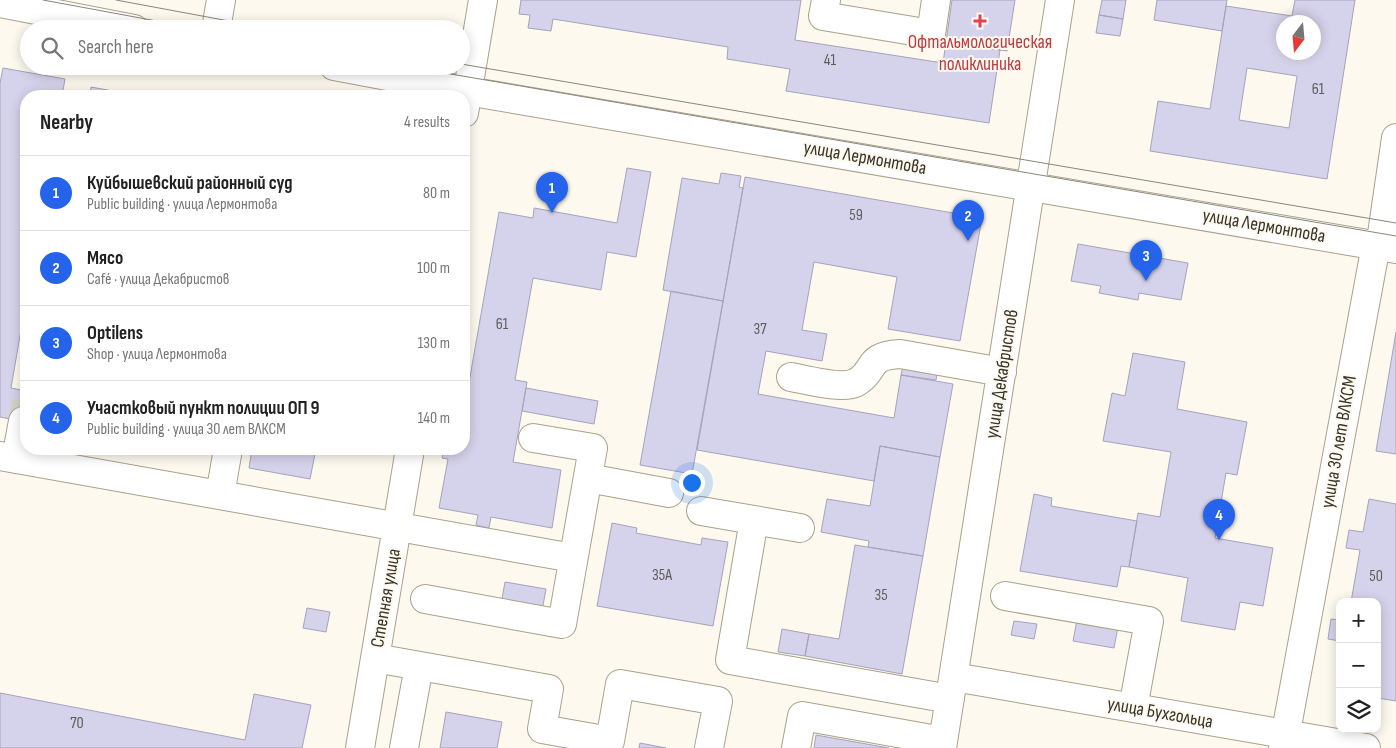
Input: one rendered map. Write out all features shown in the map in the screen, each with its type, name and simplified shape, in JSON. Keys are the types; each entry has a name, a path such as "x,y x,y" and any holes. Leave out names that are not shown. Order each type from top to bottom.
{"street":[{"path":"218,20 221,0"},
{"path":"470,74 483,0"},
{"path":"826,0 823,16 931,34 936,0"},
{"name":"улица Декабристов","path":"942,745 1004,364 1060,0"},
{"path":"0,4 86,20"},
{"name":"улица Лермонтова","path":"367,75 421,90"},
{"path":"467,90 470,75"},
{"name":"улица Лермонтова","path":"470,103 1032,186 1386,247"},
{"name":"улица 30 лет ВЛКСМ","path":"1284,741 1386,247 1382,234 1396,138"},
{"path":"902,338 1004,364"},
{"path":"791,377 846,386 857,382 873,363 884,355 900,354 1004,364"},
{"path":"20,428 8,458 573,558"},
{"path":"425,599 562,624 593,448 533,438"},
{"path":"220,495 227,455"},
{"name":"Степная улица","path":"360,748 409,455"},
{"path":"588,478 669,493"},
{"path":"702,511 800,528"},
{"name":"улица Бухгольца","path":"754,520 730,660 952,688 1134,708 1284,741 1366,748"},
{"path":"1005,596 1149,621 1134,708"},
{"path":"375,658 549,689 542,729 610,741 620,684 718,701 710,748"},
{"path":"404,748 419,666"},
{"path":"796,748 802,716 942,745"}],"building":[{"path":"521,0 801,0 795,40 943,63 946,42 1000,50 989,123 786,91 790,69 727,59 728,47 553,19 551,31 528,28 530,15 519,14"},
{"name":"Офтальмологическая поликлиника","path":"952,0 1015,0 1007,51 946,42"},
{"path":"1102,0 1126,0 1123,19 1099,15"},
{"path":"1157,0 1227,0 1222,31 1154,20"},
{"path":"1295,0 1355,0 1327,179 1150,151 1158,101 1210,109 1226,6 1285,15 1276,15 1276,60 1321,60 1321,15 1292,15","holes":["1247,68 1297,76 1289,128 1239,120"]},
{"path":"1099,15 1123,19 1120,36 1096,33"},
{"path":"3,68 20,71 20,75 42,75 65,79 63,90 20,90 20,336 11,388 20,390 20,421 0,417 0,83"},
{"path":"91,87 108,90 91,90"},
{"path":"627,168 651,172 636,257 607,252 601,290 533,278 515,380 527,382 513,462 561,470 552,528 491,517 489,528 476,525 478,515 439,508 448,459 442,458 443,455 470,455 470,377 499,212 533,218 534,208 617,223"},
{"path":"721,173 741,176 739,187 743,188 723,301 663,290 682,178 719,184"},
{"path":"745,177 982,218 960,341 888,329 897,277 814,262 802,330 827,334 822,361 766,351 758,394 894,418 901,375 953,384 940,457 880,446 874,481 697,450"},
{"path":"1078,244 1188,263 1181,300 1139,293 1138,300 1099,293 1101,286 1071,281"},
{"path":"671,291 723,301 692,474 640,465"},
{"path":"1396,332 1396,454 1376,451"},
{"path":"1133,353 1185,362 1177,409 1247,422 1237,475 1226,473 1215,538 1273,548 1263,606 1240,602 1235,630 1181,621 1188,578 1129,567 1138,513 1160,517 1171,452 1103,441 1112,393 1125,396"},
{"path":"904,361 938,367 936,380 901,375"},
{"path":"526,388 598,401 594,424 522,411"},
{"path":"880,446 940,457 923,556 868,547 869,541 821,532 827,499 870,506"},
{"path":"251,455 315,455 310,479 249,468"},
{"path":"1034,494 1052,498 1051,506 1137,521 1129,567 1121,566 1117,587 1020,571"},
{"path":"1369,499 1396,504 1396,701 1381,699 1381,598 1352,598 1360,550 1346,548 1349,530 1363,532"},
{"path":"612,523 637,528 636,533 701,545 702,538 728,542 713,626 597,606"},
{"path":"855,545 923,556 902,674 805,656 809,634 839,639"},
{"path":"505,582 546,589 542,611 501,604"},
{"path":"307,608 330,612 326,632 303,628"},
{"path":"1331,619 1336,620 1336,640 1328,639"},
{"path":"1077,620 1118,627 1114,648 1073,641"},
{"path":"1014,621 1037,624 1034,639 1011,635"},
{"path":"782,629 809,634 805,656 778,652"},
{"path":"0,693 245,740 254,694 311,705 302,748 0,748"},
{"path":"446,712 502,722 497,748 440,748"},
{"path":"816,735 889,748 814,748"},
{"path":"640,743 666,748 639,748"}],"tram line":[{"path":"43,0 151,20"},
{"path":"116,0 224,20"},
{"path":"470,66 1396,223"},
{"path":"457,75 1396,236"}],"place":[{"name":"Офтальмологическая поликлиника","path":"980,21"},
{"name":"Куйбышевский районный суд","path":"552,213"},
{"name":"Мясо","path":"968,241"},
{"name":"Optilens","path":"1146,281"},
{"name":"Участковый пункт полиции ОП 9","path":"1219,540"}]}
